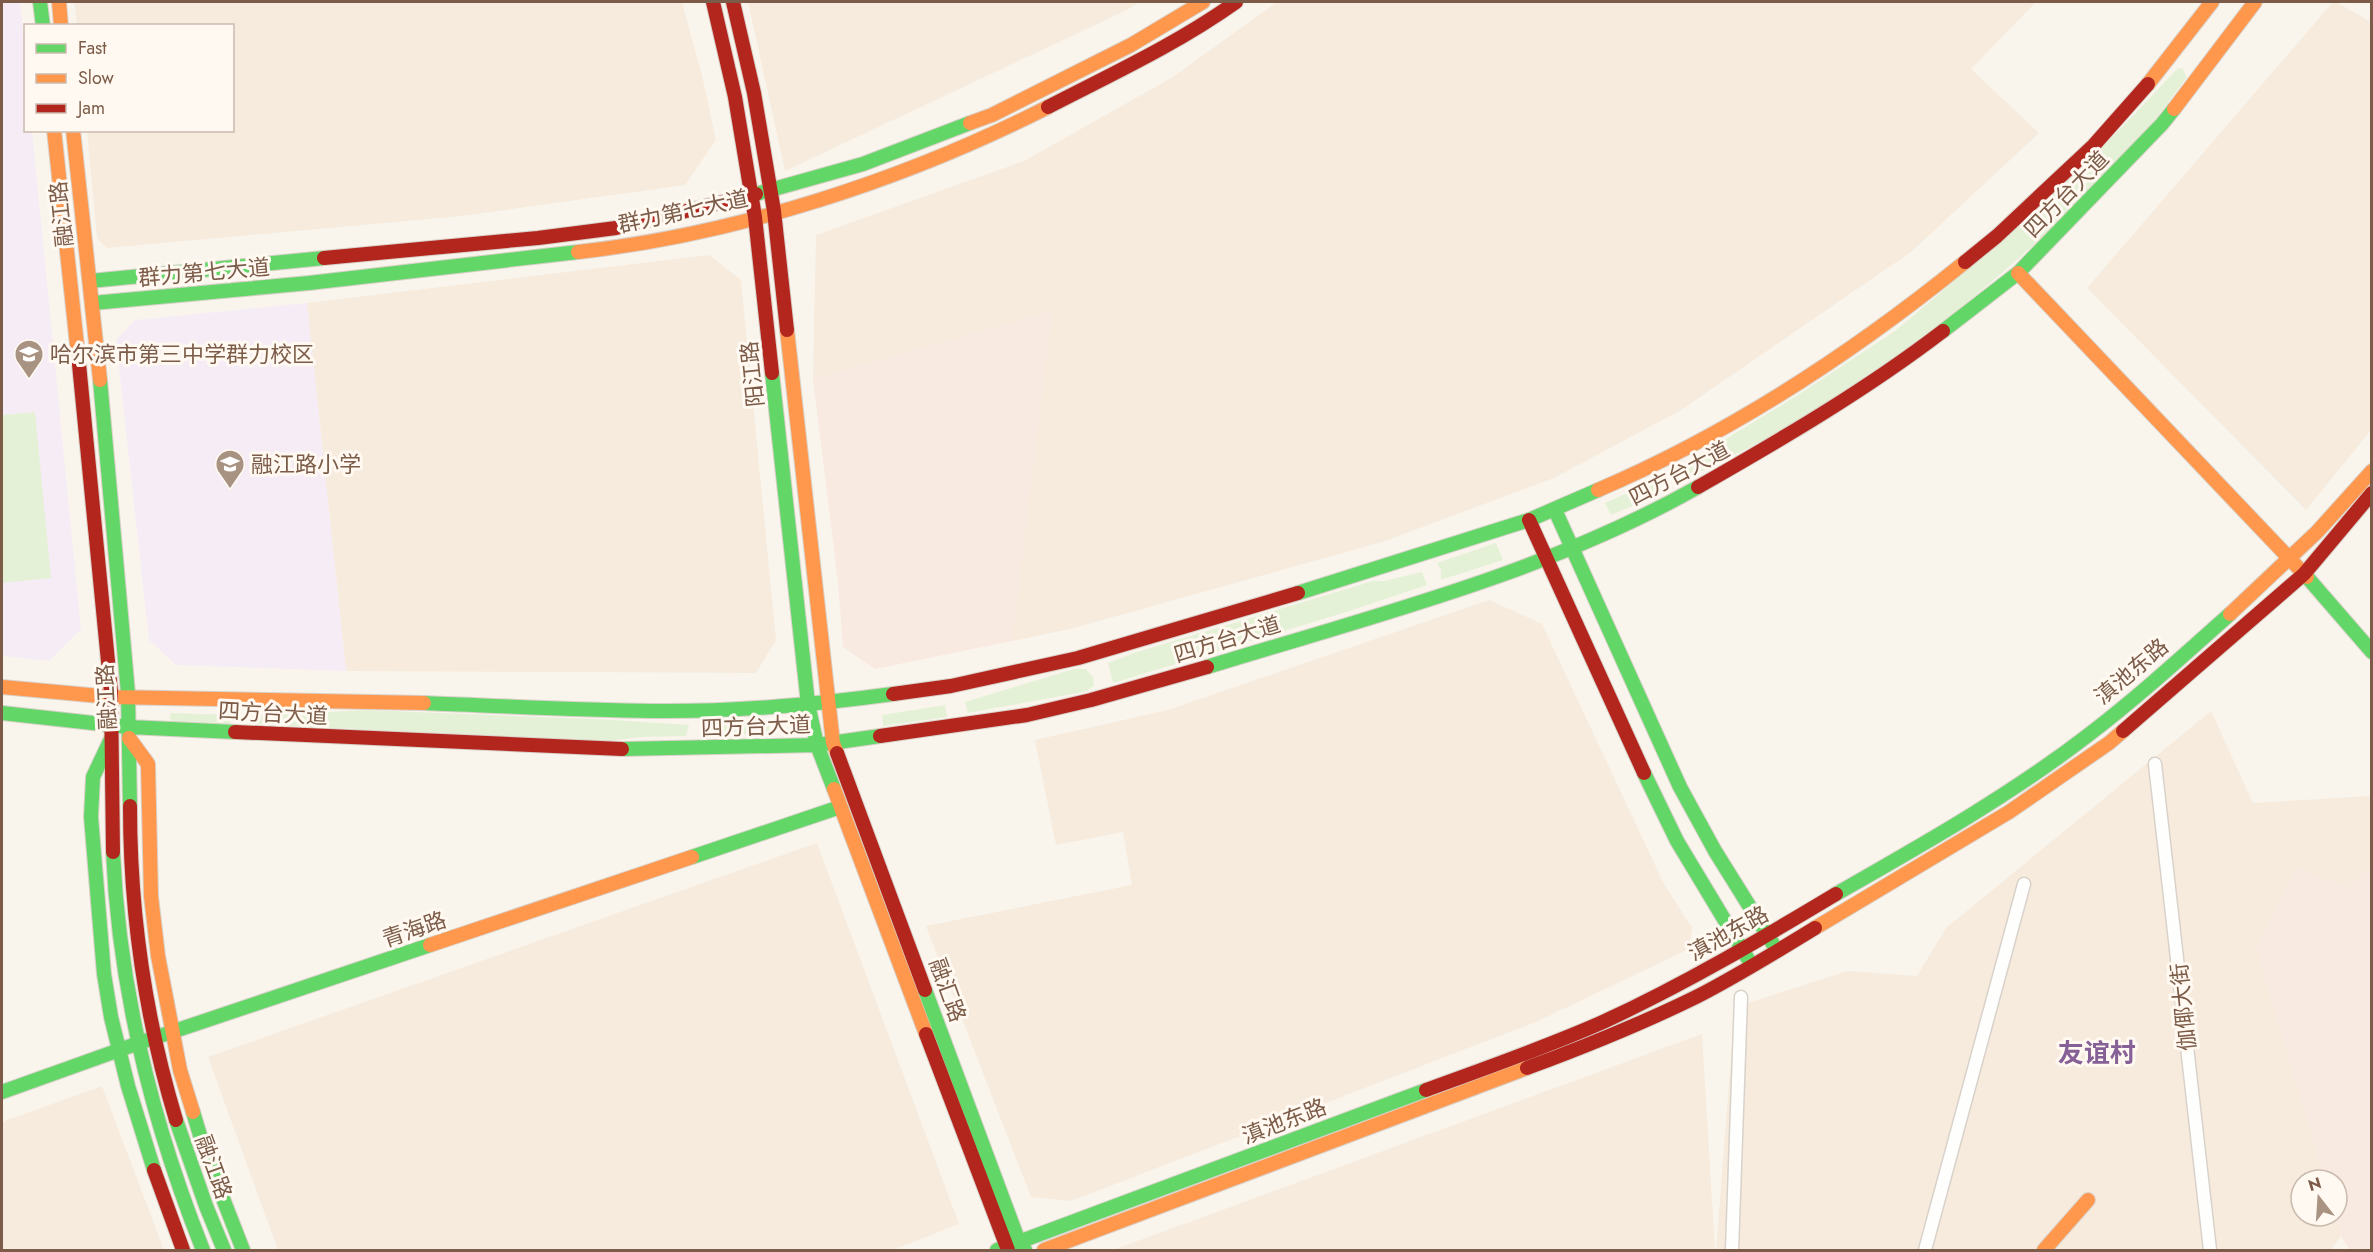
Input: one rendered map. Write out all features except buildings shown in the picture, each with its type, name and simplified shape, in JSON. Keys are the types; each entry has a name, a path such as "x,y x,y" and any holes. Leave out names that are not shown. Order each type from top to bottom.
{"main road":[{"path":"40,2 43,24"},
{"path":"59,2 61,24"},
{"name":"阳江路","path":"713,2 735,97 755,217 808,704 817,745"},
{"name":"阳江路","path":"733,2 754,93 774,211 833,743"},
{"name":"群力第七大道","path":"90,282 616,228 771,190 863,164 992,115 1131,45 1203,2"},
{"name":"群力第七大道","path":"93,303 309,283 639,245 755,217 873,183 998,132 1150,55 1212,19 1236,2"},
{"name":"四方台大道","path":"2,687 111,697 340,700 652,711 738,709 827,703 951,687 1078,658 1380,568 1529,520 1626,478 1723,427 1821,369 1913,304 1997,236 2094,145 2141,94 2212,2"},
{"name":"四方台大道","path":"2,713 129,733 660,750 817,745 1027,715 1091,700 1185,674 1406,605 1573,549 1671,502 1801,428 1904,361 2018,273 2162,124 2255,2"},
{"name":"融江路","path":"54,132 102,588 111,697 114,867 118,922 136,1044 168,1160 203,1251"},
{"name":"融江路","path":"73,132 93,303 129,697 129,837 132,889 143,978 153,1039 169,1100 224,1251"},
{"path":"2018,273 2291,559 2372,652"},
{"name":"滇池东路","path":"1011,1248 1573,1035 1626,1012 1742,950 1974,812 2085,737 2141,692 2291,559 2372,471"},
{"name":"滇池东路","path":"1044,1251 1581,1048 1695,997 1753,966 2009,812 2099,750 2304,574 2372,493"},
{"path":"1555,510 1680,787 1715,851 1777,951"},
{"path":"1529,520 1661,811 1753,966"},
{"path":"112,731 93,777 91,817 102,953 111,1017 119,1050 152,1168 183,1251"},
{"path":"129,733 148,764 151,897 158,956 180,1070 206,1155 243,1251"},
{"name":"融汇路","path":"833,743 1011,1248"},
{"name":"融汇路","path":"817,745 1011,1248"},
{"name":"青海路","path":"2,1092 136,1044 840,807"},
{"path":"102,953 118,922"},
{"path":"143,978 169,1014"},
{"path":"2044,1251 2088,1200"}],"street":[{"name":"伽倻大街","path":"2156,764 2210,1251"},
{"path":"1925,1251 2024,884"},
{"path":"1732,1251 1741,997"}],"shaded area":[{"name":"哈尔滨市第三中学群力校区","path":"2,2 20,2 24,41 24,132 32,132 81,629 49,661 2,656"},
{"path":"74,2 682,2 716,140 685,185 462,216 107,248 97,238 87,132 234,132 234,24 77,24"},
{"path":"748,2 1139,2 1127,10 785,171"},
{"path":"1277,2 2036,2 1971,69 2039,133 1911,252 1681,410 1554,478 1382,542 1070,629 1012,641 1052,311 813,379 816,235 1024,161 1173,77"},
{"path":"2333,2 2371,22 2371,430 2306,510 2087,288"},
{"path":"709,255 741,280 776,640 756,673 346,671 307,303"},
{"name":"融江路小学","path":"307,303 346,671 176,665 149,640 116,340 135,320"},
{"path":"1052,311 1012,641 875,669 843,647 838,583 813,379"},
{"path":"1489,600 1542,624 1663,882 1692,928 1689,949 1536,1022 1071,1201 1031,1197 926,926 1132,885 1123,832 1056,845 1035,740 1168,710"},
{"path":"2211,711 2253,803 2371,796 2371,865 2347,888 2256,948 2321,1168 2289,1168 2289,1228 2339,1228 2341,1236 2331,1250 1716,1250 1735,1007 1848,971 1917,976 1946,928"},
{"path":"817,843 959,1224 893,1250 278,1250 208,1057"},
{"path":"2371,865 2371,1250 2350,1250 2341,1236 2339,1228 2349,1228 2349,1168 2321,1168 2256,948 2298,868 2347,888"},
{"path":"1702,1034 1715,1250 1113,1250"},
{"path":"102,1086 164,1250 2,1250 2,1122"}],"green space":[{"path":"2182,68 2187,77 2128,152 2051,229 1966,303 1877,370 1785,428 1679,482 1673,478 1673,471 1798,395 1895,331 2008,236 2104,146 2177,69"},
{"path":"35,412 51,578 2,583 2,415"},
{"path":"1656,480 1663,493 1611,515 1605,503"},
{"path":"1496,543 1503,560 1441,580 1441,570 1437,563"},
{"path":"1422,572 1427,585 1113,683 1108,663 1134,653 1373,581 1384,581"},
{"path":"1074,669 1086,669 1093,677 1094,686 1084,692 968,713 965,702"},
{"path":"945,705 947,717 883,726 882,715"},
{"path":"365,710 689,725 686,736 605,741 252,724 254,716"},
{"path":"170,713 233,715 230,725 171,723"},
{"path":"769,723 770,734 709,735 709,725"}],"traffic: fast":[{"path":"40,2 43,24"},
{"path":"1943,331 2018,273 2174,109"},
{"path":"756,194 863,164 970,123"},
{"path":"93,303 309,283 578,252"},
{"path":"90,281 324,258"},
{"path":"772,373 808,704 817,745 834,789"},
{"path":"100,380 128,693 130,806"},
{"path":"1207,667 1395,610 1520,568 1640,517 1698,487"},
{"path":"1298,593 1529,520 1598,490"},
{"path":"1555,510 1680,787 1715,851 1773,944"},
{"path":"2307,577 2372,652"},
{"path":"1836,894 1964,819 2057,758 2124,707 2230,614"},
{"path":"424,703 682,711 772,707 893,694"},
{"path":"2,713 129,727 235,732"},
{"path":"622,749 817,745 880,736"},
{"path":"110,741 93,777 91,817 104,974 111,1017 128,1086 154,1170"},
{"path":"1644,773 1677,841 1748,959"},
{"path":"692,857 840,807"},
{"path":"113,852 122,954 141,1055 168,1153 203,1250"},
{"path":"2,1092 136,1044 430,945"},
{"path":"925,990 1019,1242 1025,1250"},
{"path":"997,1250 1426,1090"},
{"path":"193,1112 206,1155 243,1250"},
{"path":"176,1120 224,1250"}],"traffic: slow":[{"path":"59,2 61,24"},
{"path":"970,123 992,115 1131,45 1203,2"},
{"path":"2148,84 2212,2"},
{"path":"2174,109 2255,2"},
{"path":"578,252 638,244 699,232 819,200 936,158 1048,107"},
{"path":"54,132 79,364"},
{"path":"73,132 100,380"},
{"path":"1598,490 1696,443 1790,388 1880,328 1965,262"},
{"path":"2018,273 2307,577"},
{"path":"787,330 833,743 837,753"},
{"path":"2230,614 2317,532 2372,471"},
{"path":"2,687 111,697 424,703"},
{"path":"1815,928 2009,812 2123,731"},
{"path":"129,738 148,764 151,896 158,956 180,1070 193,1112"},
{"path":"834,789 926,1034"},
{"path":"430,945 692,857"},
{"path":"1044,1250 1527,1068"},
{"path":"2044,1250 2088,1200"}],"traffic: jam":[{"path":"713,2 735,97 755,217 772,373"},
{"path":"733,2 754,93 774,211 787,330"},
{"path":"1048,107 1167,45 1236,2"},
{"path":"1965,262 1997,236 2094,145 2148,84"},
{"path":"324,258 538,238 616,228 756,194"},
{"path":"1698,487 1854,394 1943,331"},
{"path":"79,364 111,692 113,852"},
{"path":"2123,731 2304,574 2372,493"},
{"path":"1529,520 1644,773"},
{"path":"893,694 951,686 1078,658 1298,593"},
{"path":"880,736 1027,715 1091,700 1207,667"},
{"path":"235,732 622,749"},
{"path":"837,753 925,990"},
{"path":"130,806 133,886 141,965 156,1043 176,1120"},
{"path":"1426,1090 1561,1040 1635,1007 1780,928 1836,894"},
{"path":"1527,1068 1612,1035 1696,997 1815,928"},
{"path":"926,1034 1008,1250"},
{"path":"154,1170 183,1250"}],"place":[{"name":"哈尔滨市第三中学群力校区","path":"29,380"},
{"name":"融江路小学","path":"230,490"}],"district":[{"name":"友谊村","path":"2097,1053"}]}
